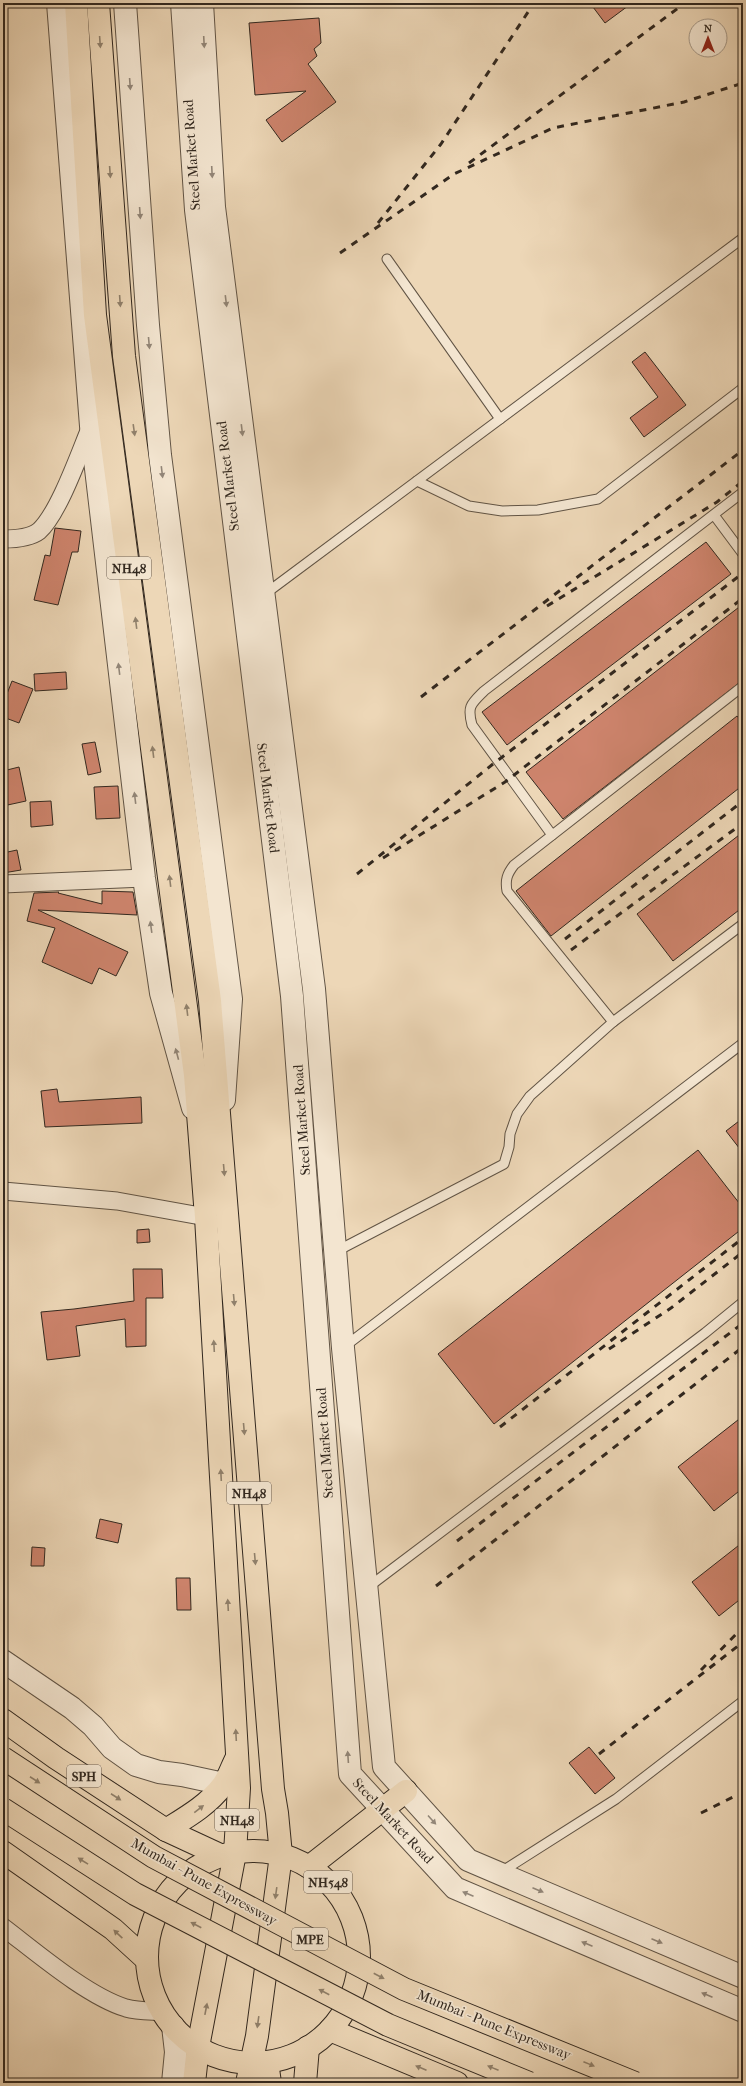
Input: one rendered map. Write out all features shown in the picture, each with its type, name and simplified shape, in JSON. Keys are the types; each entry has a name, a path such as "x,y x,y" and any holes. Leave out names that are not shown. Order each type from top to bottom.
{"highway":[{"name":"NH48","path":"76,3 95,315 195,1075 210,1132 273,1789 278,1813 281,1855"},
{"name":"NH48","path":"98,3 124,356 210,1001 210,1132 206,1217 239,1788 229,1854"},
{"name":"SPH","path":"3,1720 56,1758 166,1830 229,1854"},
{"path":"166,1830 194,1813 210,1800 224,1784 237,1757"},
{"name":"Mumbai - Pune Expressway","path":"3,1758 154,1857 404,1989 635,2083"},
{"path":"309,1867 406,1791"},
{"path":"3,1809 135,1894 388,2025 529,2083"},
{"path":"3,1852 112,1929 147,1960"},
{"name":"NH548","path":"263,1852 281,1855 309,1867 320,1874 338,1894 352,1917 358,1943 359,1957 356,1983 346,2008 330,2030 308,2047 259,2073 198,2047 168,2019 152,1987 147,1960 150,1933 154,1920 167,1896 185,1875 203,1864 229,1854 263,1852"},
{"path":"194,2083 198,2047 229,1854"},
{"path":"259,2073 256,2036 281,1855"},
{"path":"330,2030 457,2083"},
{"path":"305,2083 308,2047"}],"street":[{"path":"58,3 91,426 144,878 161,993 210,1132"},
{"path":"125,3 148,325 160,455 231,1000 228,1051 210,1132"},
{"name":"Steel Market Road","path":"182,3 196,210 292,996 350,1774 455,1888 743,2010"},
{"name":"Steel Market Road","path":"202,3 214,207 262,596 314,989 343,1348 384,1767 468,1860 743,1977"},
{"path":"3,539 20,538 38,531 48,518 69,480 91,426"},
{"path":"3,884 144,878"},
{"path":"3,1190 117,1201 206,1217"},
{"path":"3,1660 72,1708 92,1726 112,1748 136,1765 159,1772 182,1775 224,1784"},
{"path":"3,1927 70,1977 107,2000 127,2008 168,2019 176,2052 173,2083"}],"lane":[{"path":"245,608 743,238"},
{"path":"387,259 500,420"},
{"path":"417,481 469,506 502,510 538,510 598,498 743,388"},
{"path":"552,835 472,725 469,714 470,704 484,691 743,492"},
{"path":"714,515 743,554"},
{"path":"613,1022 507,891 506,881 508,873 514,865 743,686"},
{"path":"335,1252 504,1164 510,1147 510,1134 517,1114 530,1096 613,1022 743,924"},
{"path":"343,1348 743,1043"},
{"path":"367,1589 705,1333 743,1302"},
{"path":"500,1874 616,1799 743,1701"}],"building":[{"path":"590,3 632,3 605,23"},
{"path":"319,18 321,43 314,49 317,56 308,64 336,102 282,142 266,120 306,91 255,95 249,23"},
{"path":"645,352 686,405 644,437 630,418 658,397 632,362"},
{"path":"55,528 81,531 78,552 72,552 58,605 34,600 45,555 50,556"},
{"path":"706,542 731,574 507,745 482,712"},
{"path":"743,604 743,680 563,819 526,772"},
{"path":"66,672 67,689 35,691 34,674"},
{"path":"12,681 33,689 19,723 3,717 3,704"},
{"path":"737,716 743,723 743,785 551,936 516,891"},
{"path":"95,742 101,772 88,775 82,744"},
{"path":"19,767 26,801 3,806 3,771"},
{"path":"118,786 120,818 96,819 94,787"},
{"path":"51,801 53,825 31,827 30,802"},
{"path":"743,832 743,907 673,961 637,914"},
{"path":"17,850 21,870 3,873 3,853"},
{"path":"102,891 133,892 137,915 38,910 128,952 116,976 99,968 92,984 42,962 55,928 27,921 34,893 59,892 58,893 102,904"},
{"path":"57,1089 59,1102 141,1097 142,1123 45,1127 41,1091"},
{"path":"743,1118 743,1153 726,1131"},
{"path":"698,1150 743,1208 743,1228 494,1424 438,1354"},
{"path":"149,1229 150,1242 137,1243 137,1230"},
{"path":"133,1269 162,1269 163,1298 146,1298 146,1346 126,1347 125,1319 76,1326 80,1356 47,1360 41,1312 134,1301"},
{"path":"743,1416 743,1488 714,1511 678,1467"},
{"path":"100,1519 122,1524 118,1543 96,1538"},
{"path":"743,1542 743,1597 719,1616 692,1582"},
{"path":"32,1547 45,1548 44,1566 31,1566"},
{"path":"176,1578 190,1578 191,1610 177,1610"},
{"path":"589,1747 615,1778 595,1794 569,1763"}],"railway":[{"path":"378,223 441,144 534,3"},
{"path":"469,163 685,3"},
{"path":"340,253 454,174 553,128 684,102 743,83"},
{"path":"421,697 743,450"},
{"path":"547,606 717,502 743,481"},
{"path":"357,874 493,764 743,573"},
{"path":"383,858 505,782 743,598"},
{"path":"565,939 743,801"},
{"path":"571,950 743,823"},
{"path":"500,1427 743,1238"},
{"path":"609,1349 671,1308 743,1252"},
{"path":"457,1541 743,1323"},
{"path":"436,1586 743,1347"},
{"path":"701,1670 743,1627"},
{"path":"599,1754 743,1642"},
{"path":"701,1813 743,1792"}]}
